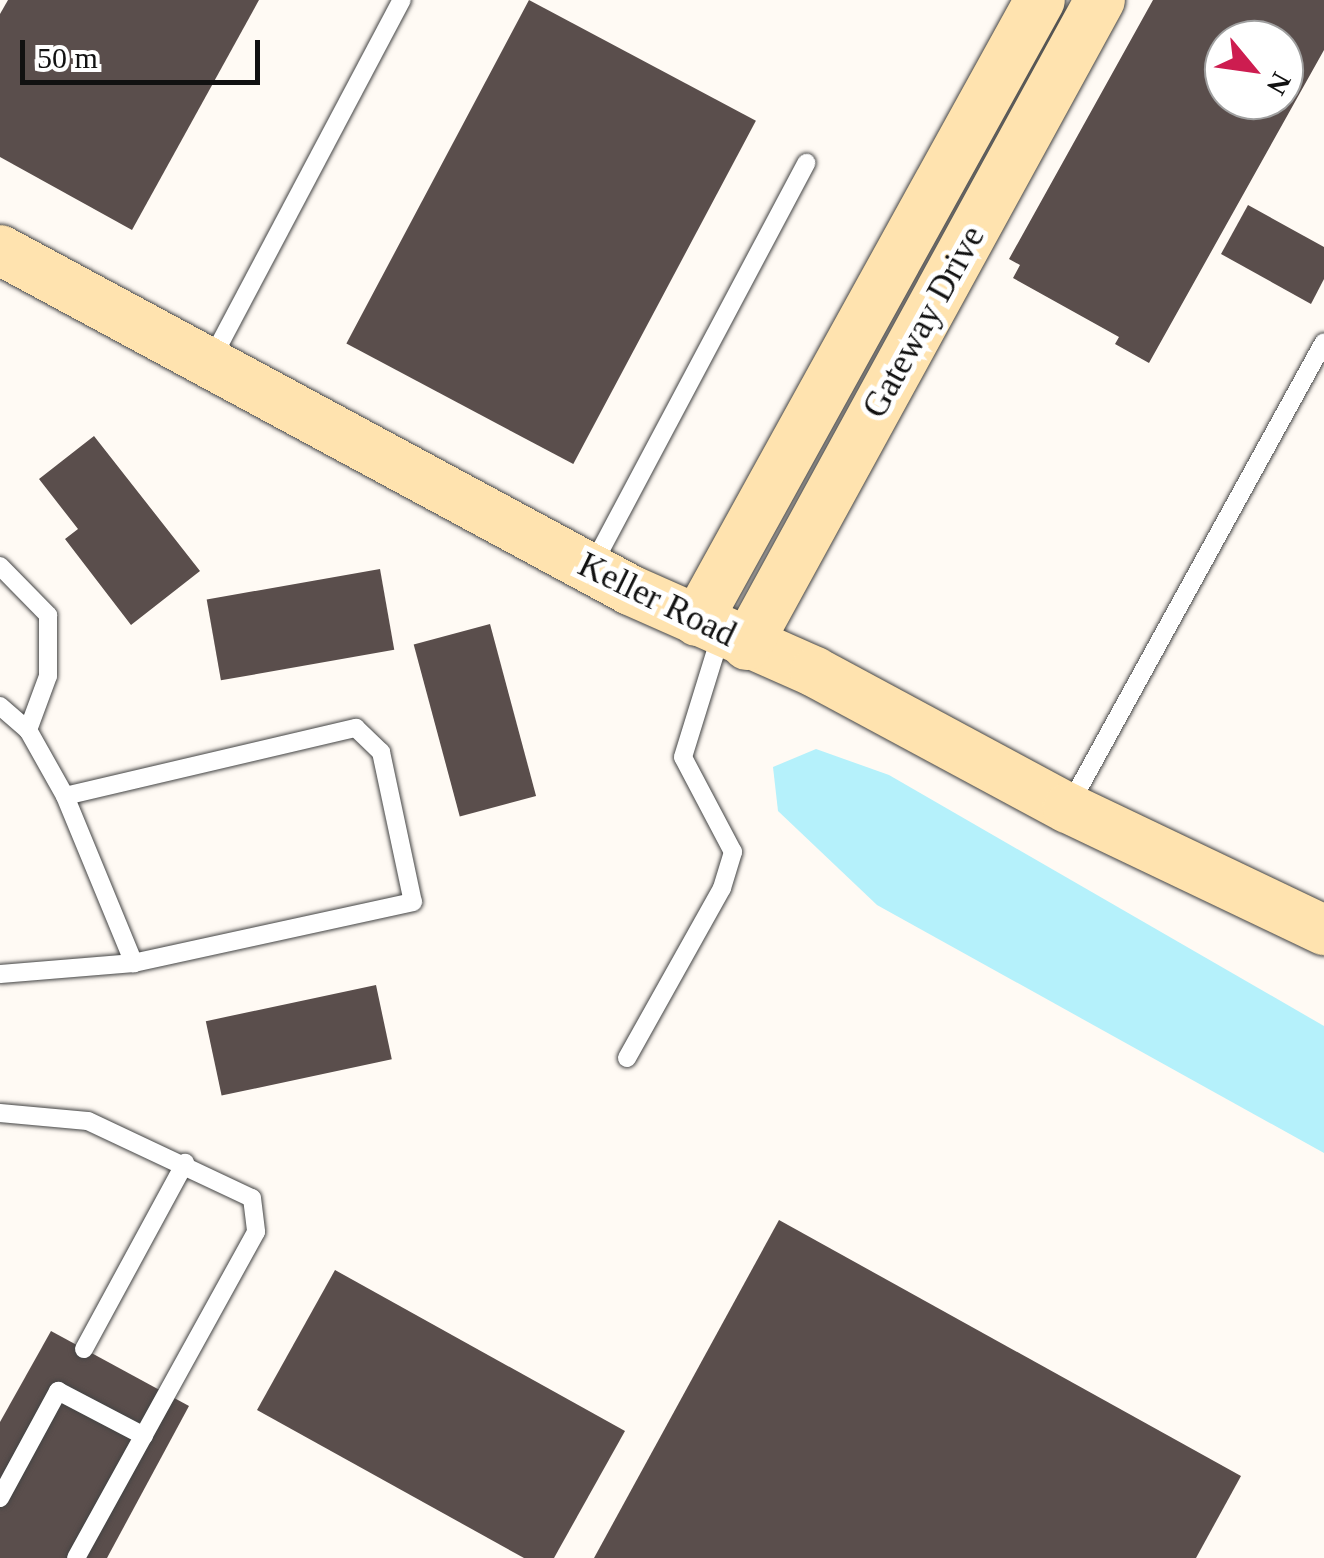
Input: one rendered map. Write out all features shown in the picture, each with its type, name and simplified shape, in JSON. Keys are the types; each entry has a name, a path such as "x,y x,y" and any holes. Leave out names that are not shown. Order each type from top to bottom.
{"street":[{"name":"Gateway Drive","path":"722,633 1040,0"},
{"name":"Gateway Drive","path":"722,633 1100,0"},
{"name":"Keller Road","path":"0,250 590,568 722,633 814,672 1068,808 1324,930"}],"lane":[{"path":"209,363 402,0"},
{"path":"590,568 806,162"},
{"path":"1068,808 1324,342"},
{"path":"0,566 48,615 48,676 28,730"},
{"path":"627,1058 722,888 733,852 683,757 722,633"},
{"path":"0,706 28,730 65,796 134,963"},
{"path":"0,974 134,963 413,902 381,752 356,728 65,796"},
{"path":"0,1113 88,1121 252,1198 256,1232 76,1558"},
{"path":"84,1348 184,1163"},
{"path":"0,1498 58,1391 144,1436"}],"water":[{"path":"816,749 889,775 1324,1026 1324,1153 877,905 778,811 773,767"}],"building":[{"path":"8,0 259,0 132,230 0,157 0,14"},
{"path":"529,0 756,121 573,464 346,343"},
{"path":"1153,0 1324,0 1324,50 1304,86 1304,20 1204,20 1204,120 1285,120 1149,363 1115,344 1119,337 1013,278 1020,265 1009,259"},
{"path":"1248,205 1324,247 1324,279 1311,304 1221,254"},
{"path":"94,436 200,571 131,625 65,539 78,529 39,479"},
{"path":"380,569 394,650 221,680 207,600"},
{"path":"490,624 536,796 460,816 414,644"},
{"path":"376,985 392,1059 222,1096 206,1021"},
{"path":"779,1220 1241,1476 1196,1558 594,1558"},
{"path":"335,1270 625,1431 554,1558 524,1558 257,1410"},
{"path":"51,1331 189,1406 107,1558 0,1558 0,1422"}]}
